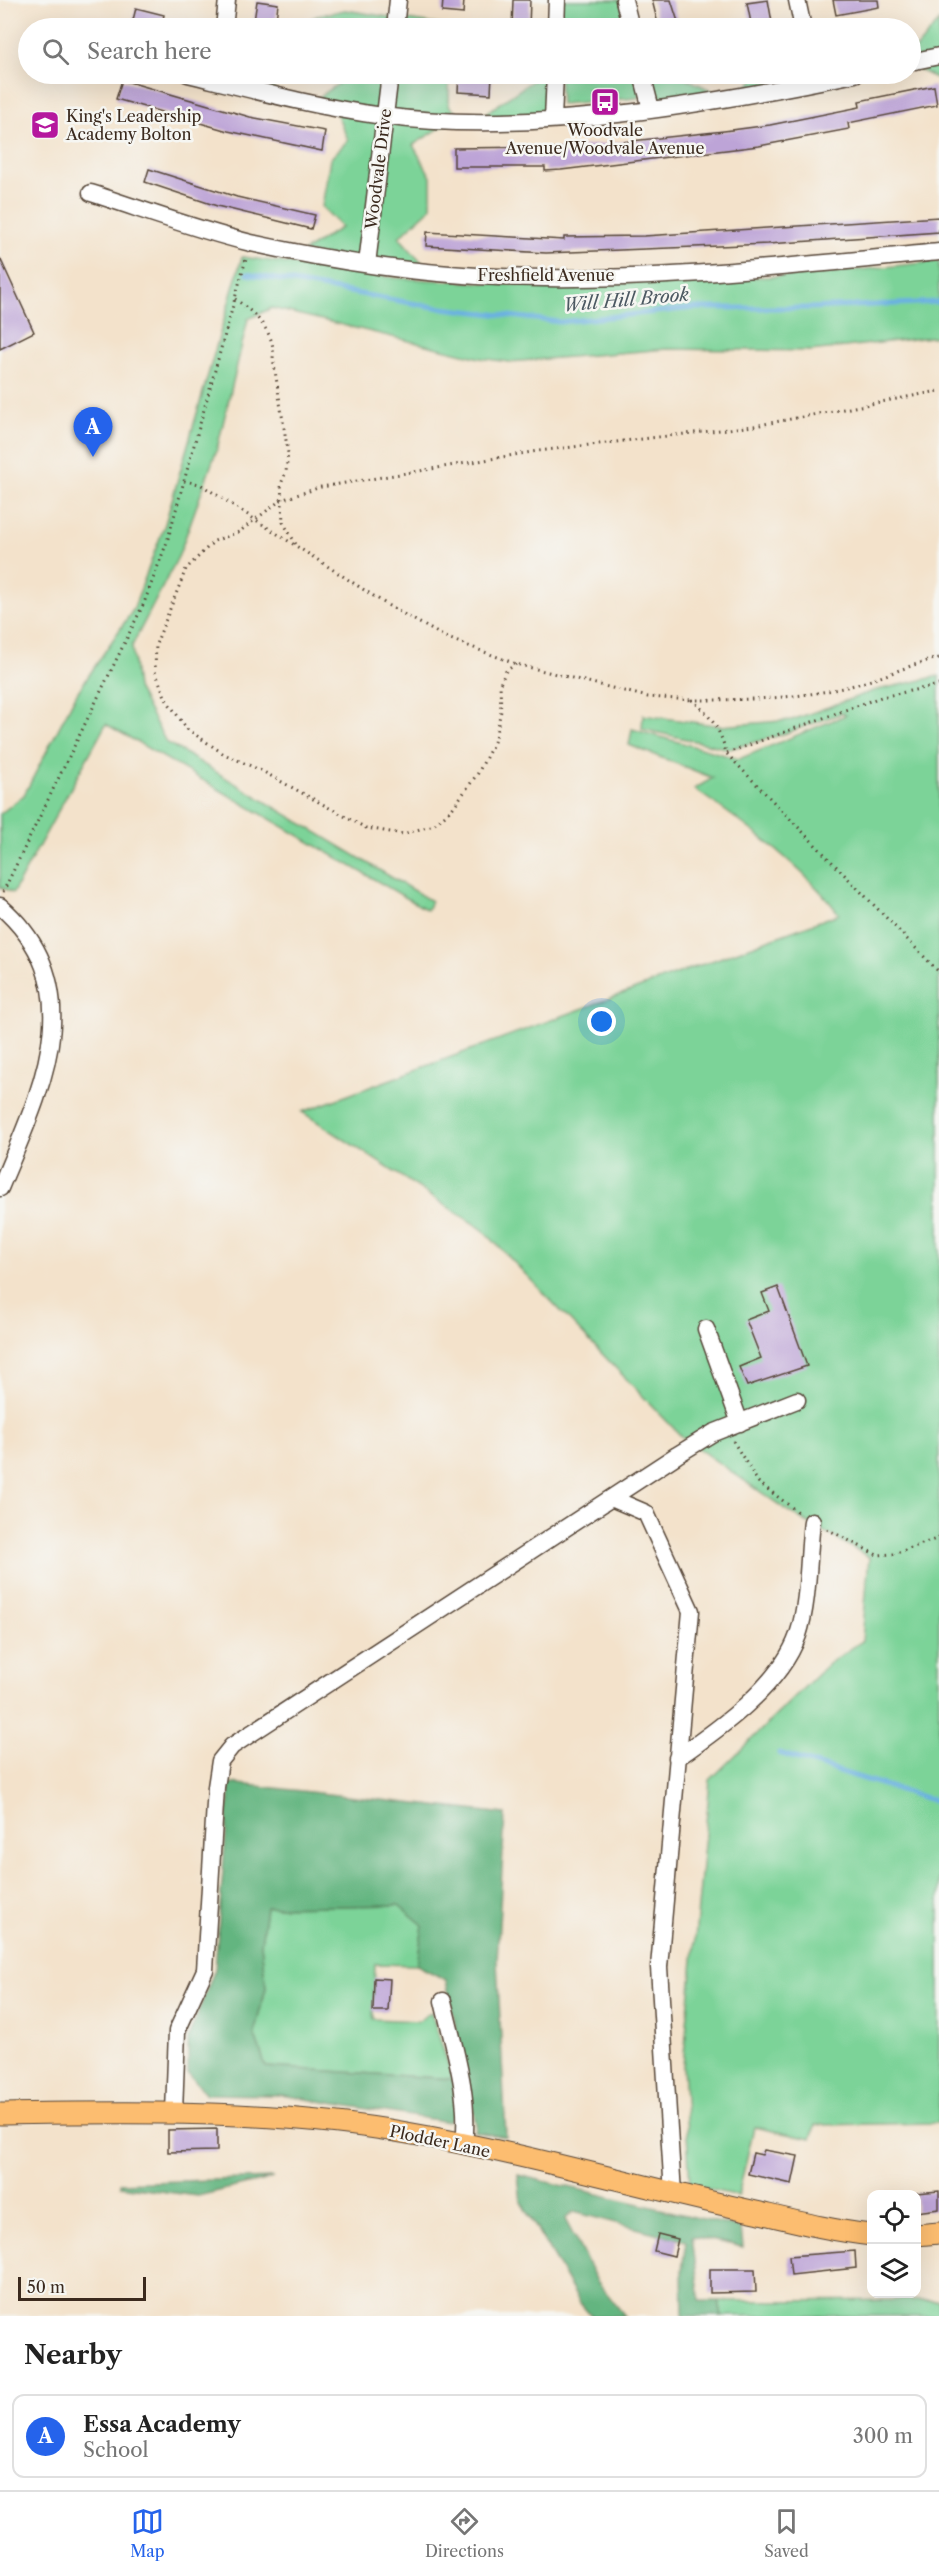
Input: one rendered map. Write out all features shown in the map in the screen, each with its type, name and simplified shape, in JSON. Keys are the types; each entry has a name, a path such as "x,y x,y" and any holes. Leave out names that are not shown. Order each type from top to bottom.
{"main road":[{"name":"Plodder Lane","path":"0,2114 174,2112 264,2114 333,2121 464,2144 673,2194 867,2234"},
{"path":"921,2235 939,2233"}],"street":[{"path":"225,18 227,0"},
{"path":"396,18 398,0"},
{"path":"556,18 557,0"},
{"path":"624,0 628,18"},
{"path":"797,0 800,18"},
{"path":"921,60 939,56"},
{"path":"238,84 281,98 385,116 464,120 553,118 651,109 780,84"},
{"name":"Woodvale Drive","path":"367,264 389,84"},
{"path":"553,118 555,84"},
{"path":"645,84 651,109"},
{"name":"Freshfield Avenue","path":"91,193 251,243 367,264 498,277 582,277 751,270 939,252"},
{"path":"0,906 23,931 43,966 50,986 54,1014 48,1061 36,1101 0,1188"},
{"path":"706,1329 740,1423"},
{"path":"174,2112 177,2031 205,1970 216,1787 220,1761 232,1746 713,1433 797,1400"},
{"path":"612,1498 646,1513 691,1611 659,1966 673,2194"},
{"path":"677,1758 738,1712 766,1683 789,1652 798,1635 802,1613 812,1521"},
{"path":"443,2001 464,2094 467,2118 464,2144"}],"path":[{"path":"0,899 144,603 168,542 251,243"},
{"path":"235,298 246,306 268,330 275,345 273,358 288,453 286,472 281,484 281,500 284,522 292,541 300,550"},
{"path":"516,664 506,671 500,684 501,711 494,742 478,773 452,809 434,825 403,834 366,828 262,771 224,754 187,729 166,699 155,671 156,644 186,569 214,542 239,532 281,500 321,487 538,452 754,426 939,391"},
{"path":"184,481 200,484 253,521 389,606 445,637 516,664 648,697 752,700 813,694 866,682 906,665 939,657"},
{"path":"726,753 881,697 939,685"},
{"path":"692,700 706,711 722,735 726,753 939,972"}],"green space":[{"path":"561,0 620,0 624,18 561,18"},
{"path":"345,10 395,18 313,18"},
{"path":"939,21 939,80 921,71 921,43"},
{"path":"226,84 270,84 281,98"},
{"path":"338,84 449,84 449,106 464,120 454,119 413,145 431,177 431,208 399,237 428,270 303,252 342,227 322,207 330,159 348,140 334,108 309,104"},
{"path":"528,84 555,84 553,119 476,120"},
{"path":"560,84 638,84 640,95 637,98 561,104"},
{"path":"645,84 698,84 725,97 651,109"},
{"path":"750,84 796,84 741,94"},
{"path":"242,257 396,278 547,286 812,275 939,261 939,336 810,351 667,349 509,362 480,358 272,308 248,319 217,449 179,555 132,646 137,688 166,742 431,901 427,910 106,724 13,893 0,887 0,814 24,795 77,693 133,610 165,524"},
{"path":"939,676 939,2123 815,2125 811,2139 754,2127 738,2196 690,2185 683,2066 710,1780 828,1664 862,1641 869,1557 791,1513 683,1438 482,1229 302,1112 839,914 808,879 772,846 694,789 713,778 629,745 632,729 739,759 846,715 842,713 781,735 729,749 642,729 643,715 721,726 792,720 873,691"},
{"path":"230,1783 505,1814 497,1961 506,2137 475,2132 476,2124 446,1980 417,1965 423,1925 399,1905 266,1907 261,1944 266,1988 254,2033 266,2067 453,2079 456,2112 448,2122 281,2095 206,2094 188,2073 188,2039 215,1969"},
{"path":"399,1905 423,1925 417,1965 375,1964 373,2019 418,2021 431,2012 453,2079 266,2067 254,2033 266,1988 261,1944 266,1907"},
{"path":"518,2175 741,2228 743,2247 692,2236 700,2301 719,2301 722,2316 683,2316 682,2270 686,2241 574,2212 565,2219 597,2281 625,2316 591,2316 580,2303 521,2202"},
{"path":"273,2178 198,2196 120,2186 120,2183"},
{"path":"939,2300 939,2316 722,2316 719,2301"}],"building":[{"path":"443,0 464,0 463,14 442,12"},
{"path":"513,0 530,0 529,18 512,18"},
{"path":"652,0 671,0 677,18 656,18"},
{"path":"768,0 771,18 750,18 747,3"},
{"path":"833,0 878,0 879,7 836,15"},
{"path":"257,1 278,4 276,18 254,18"},
{"path":"136,8 164,15 163,18 134,18"},
{"path":"121,84 136,84 250,117 325,131 322,151 228,131 116,99"},
{"path":"458,84 492,84 491,94 458,92"},
{"path":"934,86 937,105 848,123 849,129 759,146 561,170 545,171 545,167 454,167 454,148 530,147 530,152 724,131 770,125 860,107 859,101"},
{"path":"149,169 237,197 315,215 311,229 217,206 145,182"},
{"path":"939,217 939,232 768,244 546,253 426,246 427,232 564,240 564,237 644,236"},
{"path":"0,258 34,332 0,349"},
{"path":"778,1287 807,1366 747,1386 739,1367 761,1358 746,1320 769,1311 762,1293"},
{"path":"374,1978 390,1979 388,2011 373,2011"},
{"path":"217,2129 217,2151 168,2152 168,2130"},
{"path":"764,2150 798,2156 792,2184 748,2174 753,2153 762,2155"},
{"path":"939,2191 939,2209 921,2211 921,2193"},
{"path":"658,2234 678,2239 674,2256 654,2251"},
{"path":"855,2251 856,2268 791,2275 789,2256"},
{"path":"710,2269 755,2269 756,2292 710,2293"}],"waterway":[{"name":"Will Hill Brook","path":"247,274 434,307 560,322 694,308 809,308 939,302"},
{"path":"779,1753 939,1802"}],"place":[{"name":"Woodvale Avenue/Woodvale Avenue","path":"605,102"},
{"name":"King's Leadership Academy Bolton","path":"45,125"},
{"name":"Essa Academy","path":"93,457"}]}
